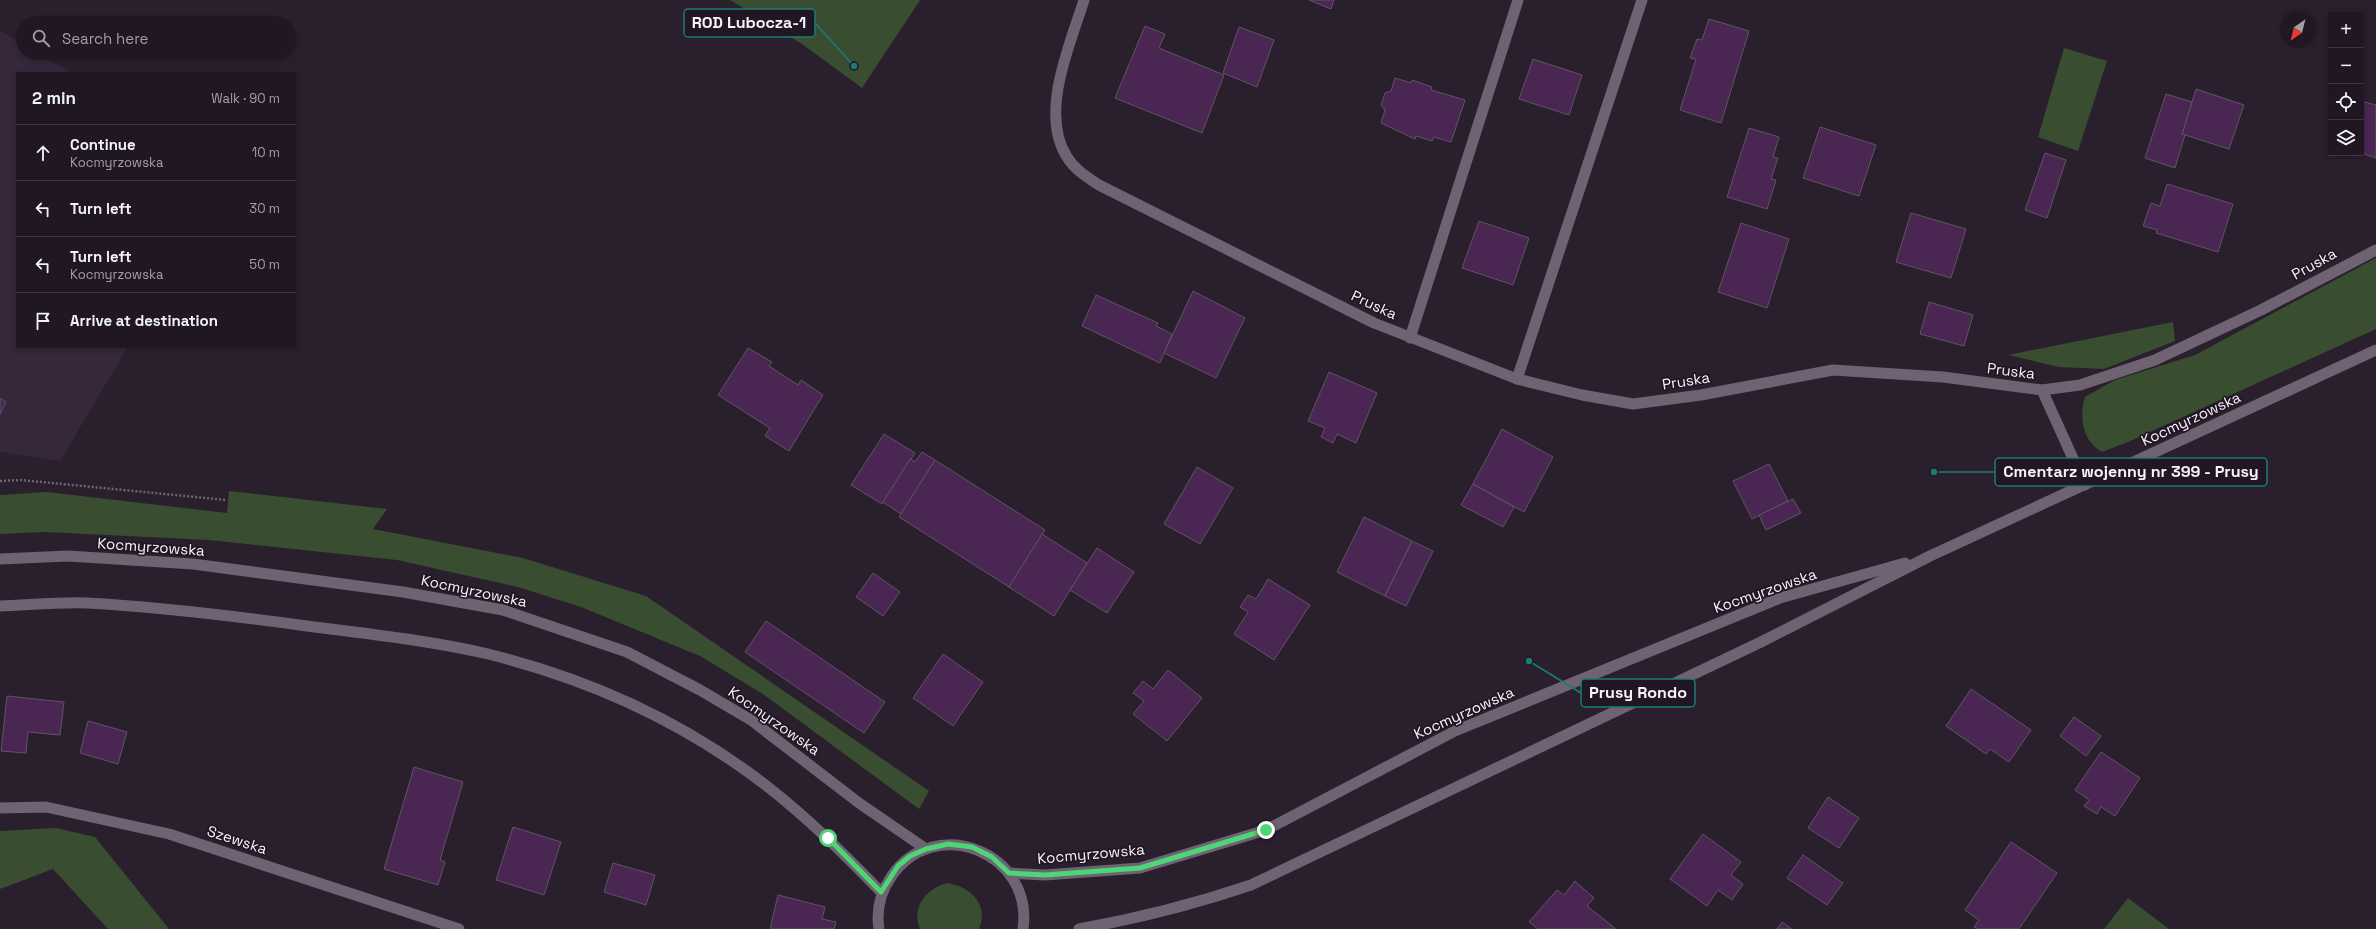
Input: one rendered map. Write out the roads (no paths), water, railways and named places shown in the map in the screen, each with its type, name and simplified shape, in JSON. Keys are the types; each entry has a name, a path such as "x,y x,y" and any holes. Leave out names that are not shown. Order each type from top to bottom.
{"main road":[{"name":"Pruska","path":"1084,0 1059,79 1055,116 1059,139 1067,157 1080,173 1099,185 1374,323 1517,379 1574,394 1633,404 1701,395 1833,370 1943,377 2042,390 2080,385 2155,360 2261,310 2376,250"},
{"path":"1410,338 1518,0"},
{"path":"1517,379 1642,0"},
{"name":"Kocmyrzowska","path":"1079,929 1134,919 1192,905 1251,885 1761,642 1930,556 2376,350"},
{"path":"2042,390 2084,485"},
{"name":"Kocmyrzowska","path":"0,559 68,556 193,564 403,592 510,612 627,652 700,690 751,720 859,803 926,849"},
{"name":"Kocmyrzowska","path":"1009,873 1045,875 1140,868 1266,830 1455,731 1593,674 1780,598 1930,556"},
{"path":"0,606 84,603 220,614 414,640 487,654 569,678 642,708 712,746 768,787 816,828 881,892"},
{"name":"Szewska","path":"0,808 46,807 169,834 459,929"},
{"path":"879,929 877,918 881,892 898,866 910,856 926,849 948,844 972,847 992,857 1009,873 1020,893 1025,916 1023,929"}],"place":[{"name":"ROD Lubocza-1","path":"854,66"},
{"name":"Cmentarz wojenny nr 399 - Prusy","path":"1934,472"},
{"name":"Prusy Rondo","path":"1529,661"}]}
